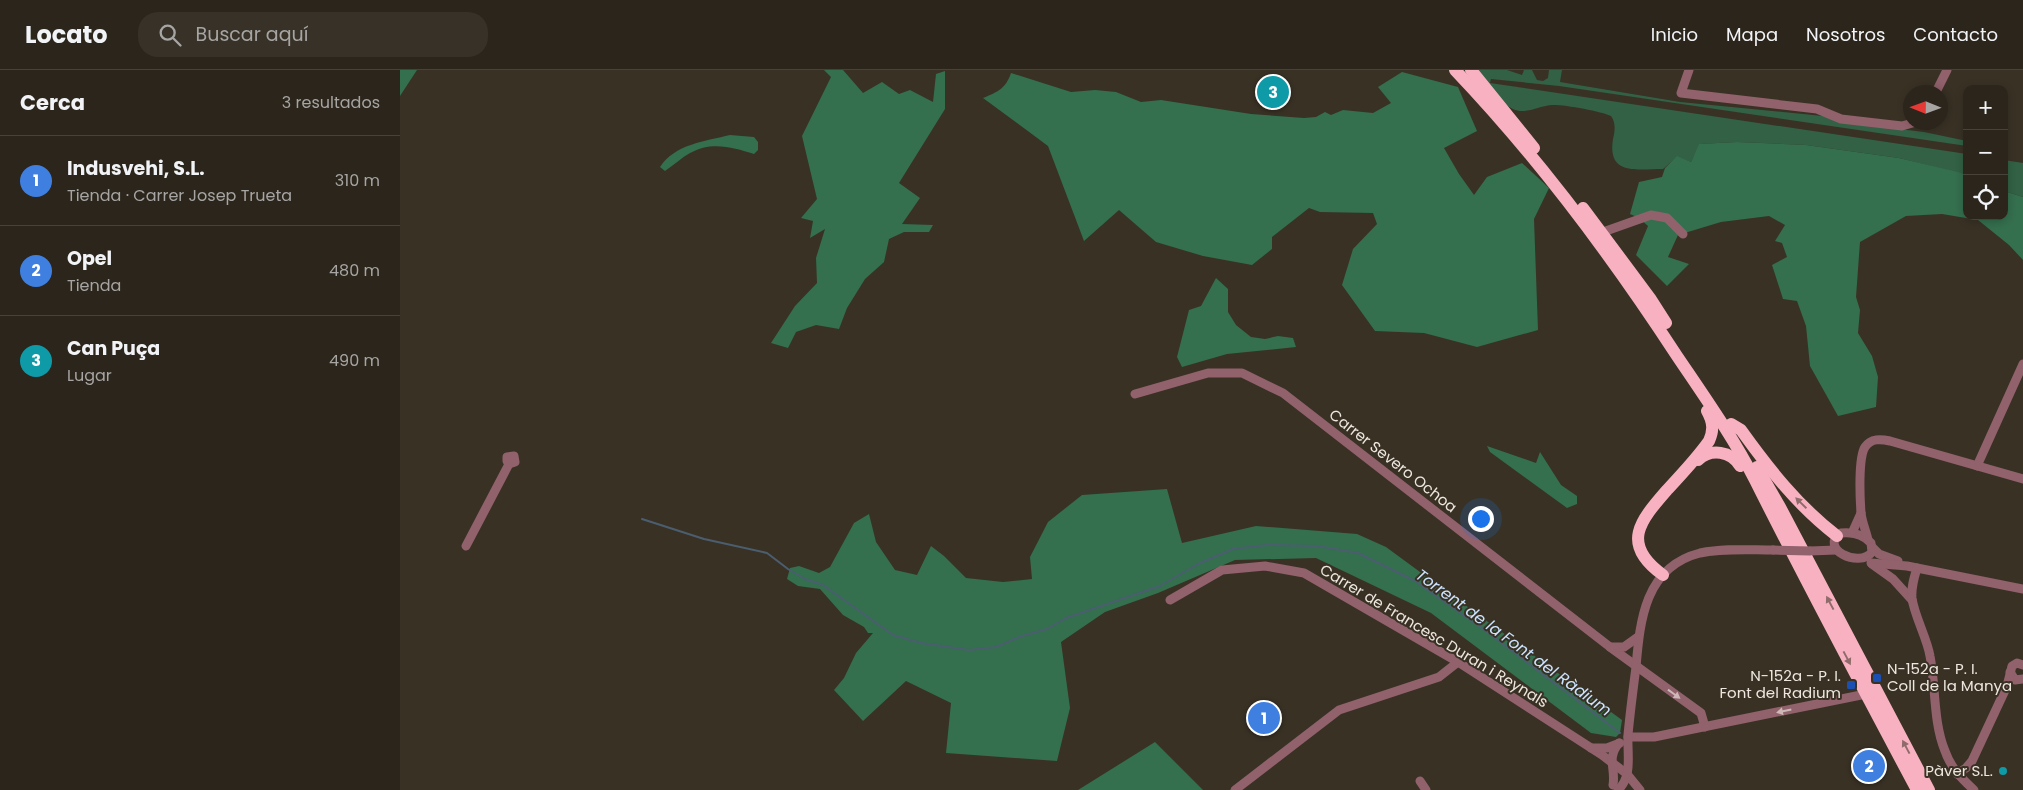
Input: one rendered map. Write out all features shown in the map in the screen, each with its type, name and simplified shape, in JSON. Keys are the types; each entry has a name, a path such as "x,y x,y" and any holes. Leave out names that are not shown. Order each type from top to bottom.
{"highway":[{"path":"1447,70 1475,97 1482,101"},
{"path":"1455,70 1527,152 1593,234 1642,301 1687,371 1755,481 1917,790"},
{"path":"1463,70 1525,137"},
{"path":"1471,70 1603,232 1650,298 1731,424 1780,507 1929,790"},
{"path":"1663,575 1649,564 1642,554 1639,544 1640,524 1709,441 1713,429 1710,417 1687,371"},
{"path":"1731,424 1741,430 1785,488 1837,536"},
{"path":"1689,465 1712,452 1728,455 1738,462 1751,484 1759,491"}],"street":[{"path":"1689,70 1681,93 1817,109 1841,119 1903,126"},
{"path":"1940,85 1947,70"},
{"path":"1603,232 1650,215 1667,218 1683,234"},
{"path":"1976,466 2023,364"},
{"name":"Carrer Severo Ochoa","path":"1135,394 1208,372 1242,373 1283,393 1610,647 1701,713 1705,727"},
{"path":"1868,561 1872,552 1861,513 1863,454 1865,447 1870,442 1882,440 2023,479"},
{"path":"466,546 509,464"},
{"path":"1852,533 1861,513"},
{"path":"1907,566 1879,554 1870,543 1852,533 1840,533 1834,542 1836,550 1841,554 1855,558 1907,566 2023,589"},
{"path":"1614,788 1627,774 1625,742 1636,666 1638,637 1643,613 1649,595 1663,575 1677,564 1698,554 1735,550 1836,550"},
{"path":"1868,561 1893,579 1912,600"},
{"name":"Carrer de Francesc Duran i Reynals","path":"1170,600 1222,570 1265,566 1304,573 1458,662 1610,759 1627,774 1640,790"},
{"path":"1917,568 1912,584 1912,600 1930,656 1944,749 1957,774 1974,790"},
{"path":"1610,647 1624,647 1638,637"},
{"path":"1234,790 1339,710 1439,677 1458,662"},
{"path":"1957,774 1972,761 2007,686 2014,664 2023,665"},
{"path":"2010,672 2012,678 2020,680"},
{"path":"2007,686 2020,680"},
{"path":"1590,748 1607,748 1625,742 1866,694"},
{"path":"1614,788 1614,775 1610,759 1614,750 1625,742"},
{"path":"1420,781 1426,790"}],"green space":[{"path":"400,70 417,70 400,96"},
{"path":"824,70 843,70 863,93 882,82 899,94 910,90 933,102 936,74 945,71 945,109 899,183 920,198 902,224 933,225 929,232 904,232 889,239 884,262 865,279 847,308 839,329 816,325 796,332 788,348 771,343 795,306 817,283 816,258 825,229 810,238 813,221 801,218 817,199 802,136 831,77"},
{"path":"1477,70 1507,70 1522,75 1524,70 1532,70 1537,80 1543,81 1548,78 1549,70 1562,70 1560,82 1680,102 1823,116 1874,126 1924,132 1963,140 1963,145 1559,86 1491,79 1490,83 1963,153 1963,174 1899,158 1806,145 1737,142 1700,144 1691,162 1677,157 1663,169 1626,168 1619,165 1612,151 1615,127 1611,116 1591,110 1556,105 1518,111 1508,106"},
{"path":"1402,72 1458,87 1477,131 1444,148 1474,195 1487,177 1522,163 1549,188 1534,219 1538,330 1477,347 1424,333 1375,331 1342,285 1353,249 1377,224 1373,213 1320,212 1309,208 1272,237 1272,249 1252,265 1203,256 1156,242 1119,210 1084,241 1048,146 983,98 1001,89 1011,73 1071,92 1095,90 1116,92 1141,102 1161,100 1251,114 1304,118 1316,117 1325,112 1331,115 1343,110 1373,113 1391,103 1378,87"},
{"path":"730,135 754,137 758,142 758,150 754,154 730,147 706,147 690,153 665,171 660,167 666,159 682,148"},
{"path":"1737,142 1806,145 1899,158 1963,174 1963,218 1942,214 1906,216 1860,242 1856,297 1860,310 1858,333 1872,356 1878,377 1876,407 1838,416 1810,366 1806,326 1797,301 1783,299 1772,265 1787,257 1782,243 1775,241 1785,225 1769,216 1721,222 1678,235 1668,257 1689,264 1667,286 1636,255 1648,226 1639,218 1630,214 1639,182 1662,177 1665,168 1677,156 1691,162 1699,144"},
{"path":"2008,161 2023,163 2023,197 2008,192"},
{"path":"2008,192 2023,197 2023,260 2009,245 1978,220 2008,220"},
{"path":"1216,278 1228,289 1228,312 1236,325 1251,337 1265,339 1278,336 1293,338 1296,347 1227,354 1182,367 1177,357 1189,310 1201,306"},
{"path":"1487,446 1536,463 1540,452 1561,485 1577,496 1577,504 1567,508 1490,452"},
{"path":"1167,489 1182,543 1256,526 1357,534 1386,547 1622,720 1620,733 1616,737 1591,733 1431,613 1316,558 1235,560 1158,593 1105,612 1061,642 1070,708 1057,761 946,753 951,703 906,681 863,721 834,690 844,678 856,653 873,633 868,633 864,627 843,615 820,589 798,586 787,579 790,568 799,566 819,573 830,567 854,523 869,514 876,542 895,570 917,575 931,546 966,578 1003,582 1032,579 1030,557 1048,522 1082,495"},
{"path":"1155,742 1203,790 1078,790"}],"waterway":[{"name":"Torrent de la Font del Ràdium","path":"642,519 704,539 767,553 805,579 823,585 893,635 921,643 969,650 996,647 1022,636 1047,629 1066,618 1160,586 1198,564 1233,549 1267,545 1317,546 1358,553 1415,581 1487,632 1620,733"}],"place":[{"name":"Can Puça","path":"1273,92"},
{"name":"N-152a - P. I. Coll de la Manya","path":"1877,678"},
{"name":"N-152a - P. I. Font del Radium","path":"1851,685"},
{"name":"Indusvehi, S.L.","path":"1264,718"},
{"name":"Opel","path":"1869,766"},
{"name":"Pàver S.L.","path":"2003,771"}]}
